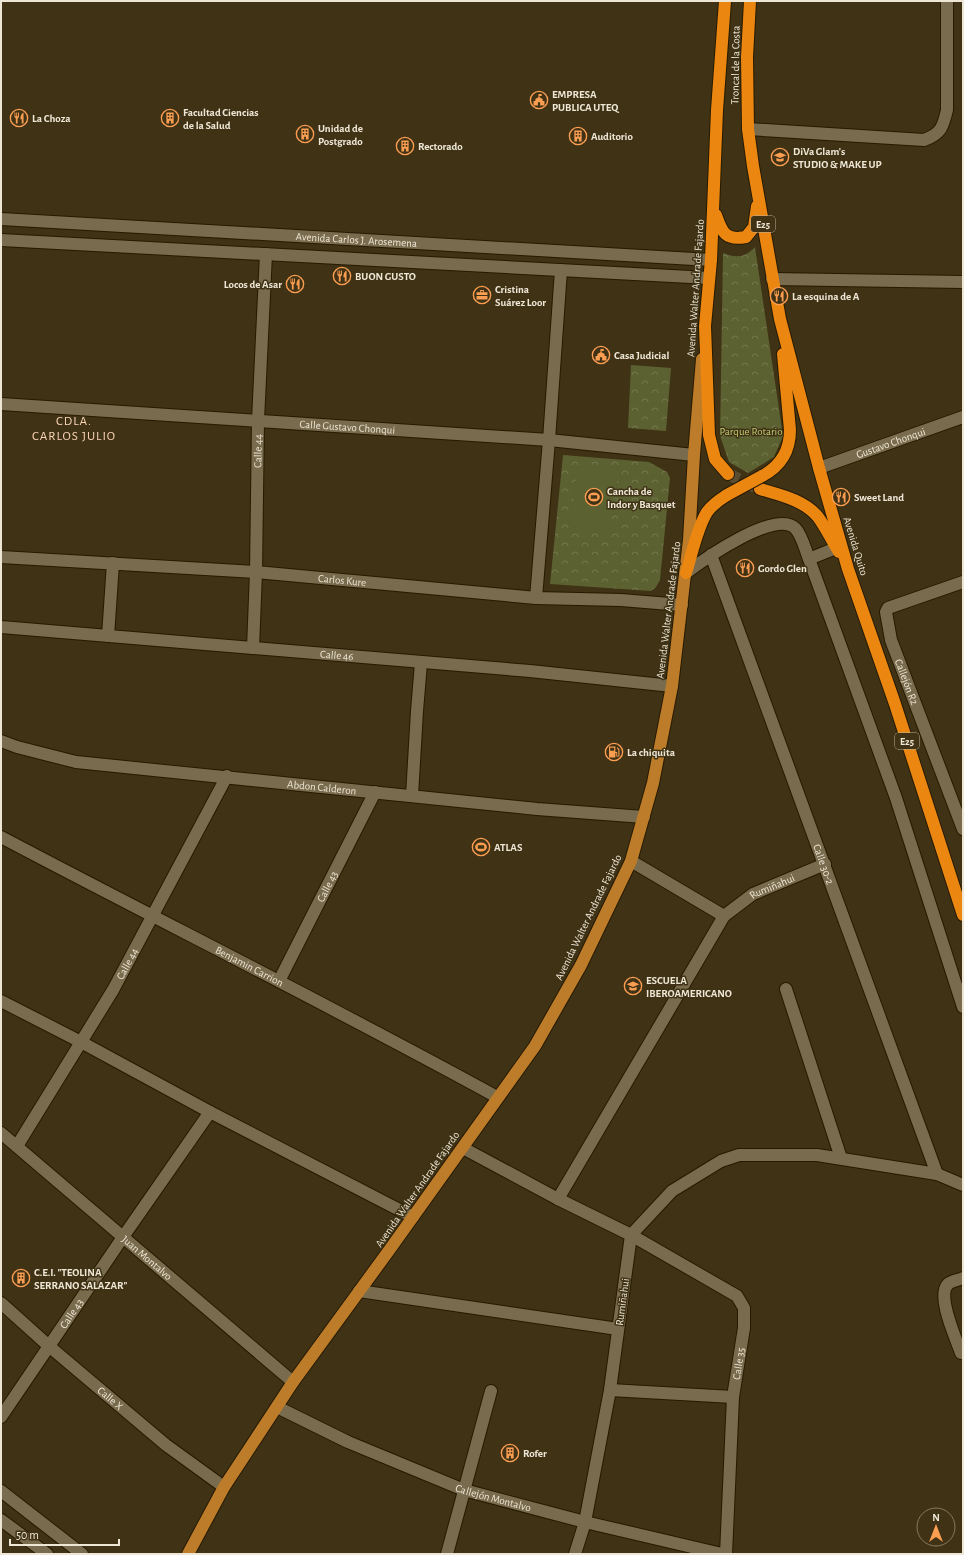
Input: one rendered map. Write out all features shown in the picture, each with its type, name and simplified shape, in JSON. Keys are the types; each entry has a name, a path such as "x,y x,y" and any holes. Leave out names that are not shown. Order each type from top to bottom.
{"highway":[{"name":"Troncal de la Costa","path":"717,110 725,1"},
{"name":"Troncal de la Costa","path":"748,129 747,57 750,1"},
{"name":"Avenida Walter Andrade Fajardo","path":"705,326 711,260 717,110"},
{"name":"Avenida Quito","path":"748,129 772,279 780,319 819,468 848,569 960,894 963,915"},
{"path":"714,198 716,214 723,232 730,237 738,238 746,237 754,227 759,196"},
{"path":"686,573 700,530 707,513 712,506 726,495 762,476 777,466 788,450 790,430 780,319"},
{"path":"705,326 709,435 715,459 728,474"},
{"path":"760,489 796,501 812,511 824,527 848,569"}],"main road":[{"name":"Avenida Walter Andrade Fajardo","path":"188,1554 224,1487 276,1406 535,1046 577,972 631,862 653,783 672,686 686,573 705,326"}],"street":[{"path":"748,129 924,140 934,137 944,126 947,110 946,1"},
{"name":"Avenida Carlos J. Arosemena","path":"1,219 711,260"},
{"name":"Avenida Carlos J. Arosemena","path":"1,240 710,278"},
{"name":"Calle 44","path":"253,648 256,572 258,420 266,254"},
{"path":"536,598 561,270"},
{"path":"772,279 963,282"},
{"name":"Calle Gustavo Chonqui","path":"1,404 549,440 694,455"},
{"name":"Gustavo Chonqui","path":"819,468 963,417"},
{"path":"686,573 726,545 747,534 767,527 784,524 789,525 795,528 799,534 896,798 963,1007"},
{"path":"809,559 836,548"},
{"name":"Calle 30-2","path":"711,555 937,1174"},
{"name":"Carlos Kure","path":"1,557 256,572 536,598 621,600 682,605"},
{"path":"108,636 113,563"},
{"name":"Callejón R2","path":"963,582 888,608 886,612 891,640 963,829"},
{"name":"Calle 46","path":"1,627 530,671 672,686"},
{"path":"412,796 416,711 421,663"},
{"name":"Abdon Calderon","path":"1,741 17,747 76,762 227,776 537,809 644,817"},
{"name":"Calle 44","path":"17,1146 113,990 227,776"},
{"name":"Calle 43","path":"279,980 375,792"},
{"name":"Benjamin Carrion","path":"1,837 279,980 497,1097"},
{"path":"558,1199 724,916 631,862"},
{"name":"Rumiñahui","path":"724,916 753,894 825,864"},
{"path":"786,989 841,1158"},
{"path":"1,1001 81,1042 210,1112 413,1217"},
{"name":"Calle 43","path":"1,1417 210,1112"},
{"name":"Juan Montalvo","path":"1,1133 293,1382"},
{"path":"463,1148 558,1199 631,1235 672,1191 721,1161 739,1155 817,1155 841,1158 937,1174 963,1185"},
{"name":"Rumiñahui","path":"576,1554 585,1522 610,1390 631,1235"},
{"name":"Calle 35","path":"631,1235 737,1296 744,1308 744,1328 733,1397 726,1554"},
{"path":"961,1353 944,1302 944,1290 949,1283 963,1278"},
{"path":"359,1291 618,1329"},
{"name":"Calle X","path":"1,1303 50,1347 166,1445 224,1487"},
{"path":"610,1390 733,1397"},
{"path":"447,1554 491,1391"},
{"name":"Callejón Montalvo","path":"276,1406 348,1442 464,1490 585,1522 722,1554"},
{"path":"1,1491 82,1554"},
{"path":"1,1520 47,1554"}],"green space":[{"name":"Parque Rotario","path":"755,247 783,436 774,457 748,473 729,462 720,436 723,253 732,256 740,256 748,253"},
{"path":"631,365 671,368 666,431 628,428"},
{"path":"563,455 649,462 667,472 670,478 660,580 656,587 651,591 550,584"},
{"name":"Cancha de Indor y Basquet","path":"579,462 619,469 609,532 569,526"}],"tunnel":[{"path":"728,474 755,487"}],"place":[{"name":"EMPRESA PUBLICA UTEQ","path":"539,100"},
{"name":"La Choza","path":"19,118"},
{"name":"Facultad Ciencias de la Salud","path":"170,118"},
{"name":"Unidad de Postgrado","path":"305,134"},
{"name":"Auditorio","path":"578,136"},
{"name":"Rectorado","path":"405,146"},
{"name":"DiVa Glam's STUDIO & MAKE UP","path":"780,157"},
{"name":"BUON GUSTO","path":"342,276"},
{"name":"Locos de Asar","path":"295,284"},
{"name":"Cristina Suárez Loor","path":"482,295"},
{"name":"La esquina de A","path":"779,296"},
{"name":"Casa Judicial","path":"601,355"},
{"name":"Cancha de Indor y Basquet","path":"594,497"},
{"name":"Sweet Land","path":"841,497"},
{"name":"Gordo Glen","path":"745,568"},
{"name":"La chiquita","path":"614,752"},
{"name":"ATLAS","path":"481,847"},
{"name":"ESCUELA IBEROAMERICANO","path":"633,986"},
{"name":"C.E.I. \"TEOLINA SERRANO SALAZAR\"","path":"21,1278"},
{"name":"Rofer","path":"510,1453"}],"district":[{"name":"CDLA. CARLOS JULIO","path":"74,428"}]}
